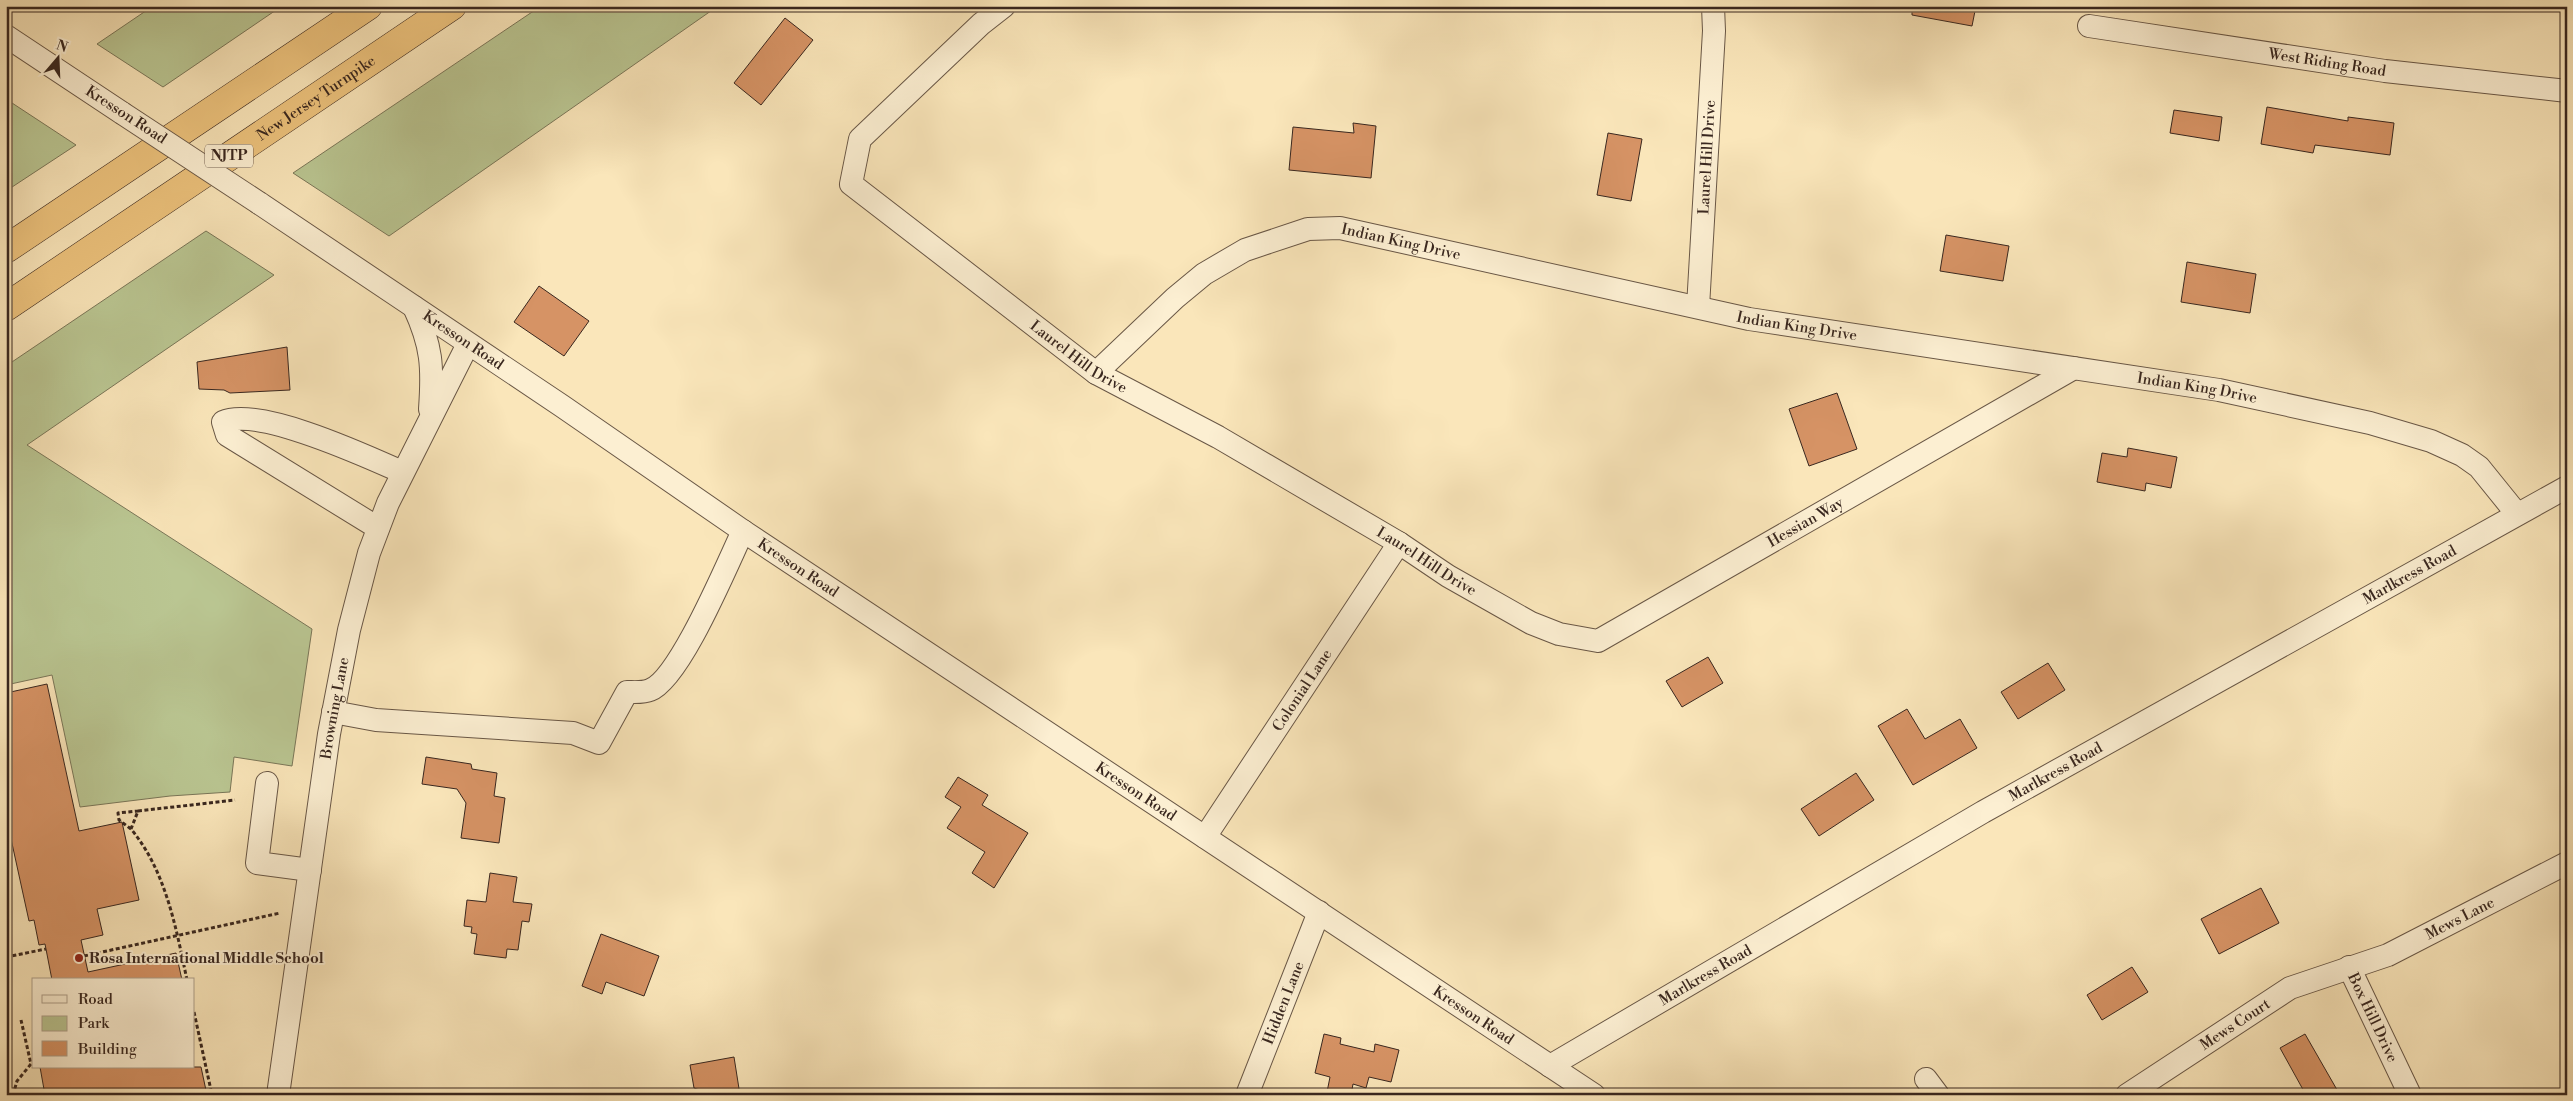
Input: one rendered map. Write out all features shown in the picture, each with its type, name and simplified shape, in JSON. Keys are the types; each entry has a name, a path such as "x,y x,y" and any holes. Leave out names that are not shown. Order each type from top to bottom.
{"highway":[{"path":"6,249 368,6"},
{"name":"New Jersey Turnpike","path":"6,307 452,6"}],"street":[{"name":"Laurel Hill Drive","path":"1004,6 981,24 860,139 851,184 1096,373 1218,437 1399,543 1448,576 1531,623"},
{"name":"Laurel Hill Drive","path":"1698,307 1714,30 1713,6"},
{"name":"West Riding Road","path":"2089,26 2385,71 2567,91"},
{"name":"Kresson Road","path":"6,36 414,306 743,531 1594,1095"},
{"name":"Indian King Drive","path":"1096,373 1175,298 1204,274 1245,250 1308,229 1340,228 1749,319 2219,390 2370,423 2431,441 2462,455 2479,467 2517,514"},
{"path":"414,306 424,329 432,356 429,420"},
{"name":"Browning Lane","path":"278,1095 334,712 349,630 369,553 378,528 402,472 468,344"},
{"name":"Hessian Way","path":"1531,623 1559,634 1598,641 2074,368"},
{"path":"378,528 227,435 223,422 233,417 268,421 337,444 402,472"},
{"name":"Marlkress Road","path":"1550,1066 1982,812 2567,487"},
{"path":"334,712 376,720 572,733 599,743 627,692 651,690 668,675 704,616 743,531"},
{"name":"Colonial Lane","path":"1205,837 1399,543"},
{"path":"266,783 257,863 310,870"},
{"name":"Mews Lane","path":"2349,967 2388,955 2567,863"},
{"name":"Hidden Lane","path":"1248,1095 1319,912"},
{"name":"Mews Court","path":"2127,1095 2290,988 2349,967"},
{"name":"Box Hill Drive","path":"2349,967 2410,1095"}],"path":[{"path":"187,978 177,936 158,872 142,842 131,829 119,820 118,813 235,800"},
{"path":"131,829 138,811"},
{"path":"84,956 280,913"},
{"path":"6,957 46,949"},
{"path":"195,1017 212,1095"},
{"path":"13,1095 17,1081 30,1064 21,1020"}],"green space":[{"path":"153,6 282,6 163,87 97,44"},
{"path":"541,6 718,6 389,236 293,173"},
{"path":"9,101 76,145 6,191 6,103"},
{"path":"206,231 274,275 27,445 312,629 292,766 234,757 230,792 170,796 80,807 52,675 6,685 6,366"}],"building":[{"path":"1912,6 1976,6 1972,26 1912,15"},
{"path":"785,18 813,40 761,105 734,83"},
{"path":"2267,107 2348,121 2348,117 2394,123 2390,155 2315,145 2313,153 2261,144"},
{"path":"2174,110 2222,117 2219,141 2170,133"},
{"path":"1353,123 1376,126 1371,178 1289,170 1293,127 1354,133"},
{"path":"1608,133 1642,139 1631,201 1597,195"},
{"path":"1946,235 2009,246 2003,281 1940,271"},
{"path":"2187,262 2256,274 2250,313 2181,302"},
{"path":"539,286 589,321 564,356 514,322"},
{"path":"287,347 290,390 230,393 224,390 199,389 197,362"},
{"path":"1837,393 1857,449 1809,466 1789,409"},
{"path":"2128,448 2177,457 2171,488 2146,483 2145,491 2097,482 2102,453 2127,457"},
{"path":"1708,657 1723,683 1682,707 1666,681"},
{"path":"2048,663 2065,690 2018,719 2001,692"},
{"name":"Rosa International Middle School","path":"47,684 79,831 122,822 139,900 97,909 103,935 81,940 88,972 176,953 182,978 52,978 45,944 39,945 34,920 29,921 6,816 6,693"},
{"path":"1907,709 1925,739 1960,719 1977,748 1913,785 1878,726"},
{"path":"426,757 471,764 472,769 497,773 494,796 505,798 499,843 461,838 466,803 457,789 422,784"},
{"path":"1856,773 1874,800 1819,836 1801,809"},
{"path":"958,777 988,795 982,805 1028,833 994,888 972,873 985,852 947,828 961,807 945,797"},
{"path":"490,873 517,877 513,902 532,904 529,922 522,921 518,950 507,949 506,958 474,954 477,934 471,933 472,927 464,926 467,900 486,902"},
{"path":"2261,888 2279,923 2219,954 2201,919"},
{"path":"601,934 659,956 644,996 606,982 602,994 582,986"},
{"path":"2132,967 2148,992 2102,1020 2087,995"},
{"path":"1324,1034 1341,1038 1340,1044 1374,1052 1375,1044 1399,1050 1391,1082 1369,1077 1366,1088 1353,1084 1351,1095 1327,1092 1330,1077 1315,1073"},
{"path":"2305,1034 2340,1095 2306,1095 2280,1048"},
{"path":"734,1057 740,1095 713,1095 694,1088 690,1065"},
{"path":"201,1067 207,1095 45,1095 40,1068"}],"place":[{"name":"Rosa International Middle School","path":"79,958"}]}
